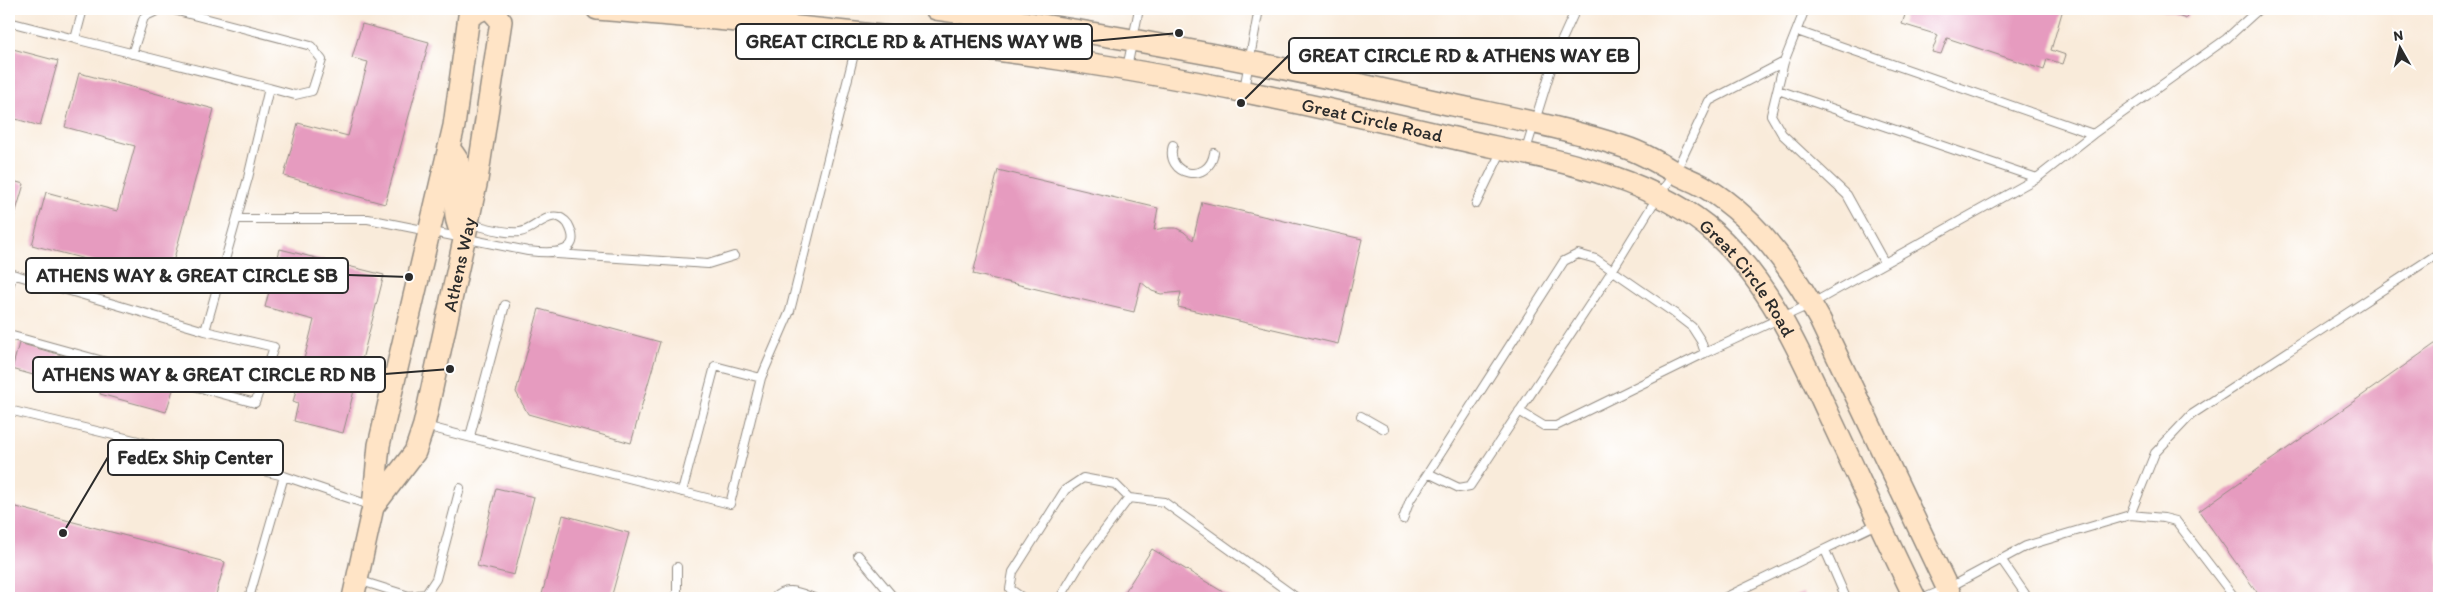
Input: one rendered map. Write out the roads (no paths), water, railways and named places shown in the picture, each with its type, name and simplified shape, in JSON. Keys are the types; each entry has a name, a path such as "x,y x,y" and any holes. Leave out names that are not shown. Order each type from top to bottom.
{"street":[{"name":"Athens Way","path":"356,589 373,507 379,444 454,126 469,16 483,9"},
{"name":"Athens Way","path":"373,507 415,452 424,425 477,180 501,21 490,9"},
{"name":"Great Circle Road","path":"597,9 859,32 1043,56 1127,70 1244,91 1581,168 1626,182 1658,196 1713,231 1735,253 1770,298 1782,319 1915,598"},
{"name":"Great Circle Road","path":"936,9 1134,40 1249,61 1352,82 1533,124 1625,147 1657,160 1675,173 1707,188 1731,206 1779,255 1811,304 1933,562 1950,593"},
{"path":"449,148 457,160 460,175 454,220 466,231"}],"lane":[{"path":"75,39 84,9"},
{"path":"132,54 144,17 160,9"},
{"path":"9,22 295,95 312,91 322,60 311,46 170,9"},
{"path":"1127,70 1140,9"},
{"path":"1244,91 1259,9"},
{"path":"1524,155 1556,53 1576,9"},
{"path":"1805,9 1784,62 1771,115 1782,134 1847,195 1884,262"},
{"path":"1519,411 1544,426 1556,426 1705,353 1811,304 2037,178 2093,134 2226,39 2260,9"},
{"path":"1797,31 2093,134"},
{"path":"424,425 730,504 762,378 790,311 859,32"},
{"path":"1428,473 1459,488 1470,486 1612,270 1658,196 1675,173 1709,101 1784,62"},
{"path":"205,331 270,88"},
{"path":"1778,90 2037,178"},
{"path":"1173,145 1172,155 1174,164 1183,172 1190,174 1206,169 1212,162 1214,154"},
{"path":"1476,204 1502,150"},
{"path":"236,219 368,219 429,231 517,232 533,228 544,218 562,218 569,226 571,240 565,250 555,254"},
{"path":"466,231 528,251 555,254 708,264 734,256"},
{"path":"2130,515 2155,453 2191,415 2439,253"},
{"path":"1403,519 1410,500 1564,261 1578,254 1596,260 1612,270 1674,313 1692,328 1701,341 1705,353"},
{"path":"9,286 11,274 205,331 274,347 255,403 9,335"},
{"path":"470,436 505,304"},
{"path":"682,492 715,366 762,378"},
{"path":"9,410 284,476 373,507"},
{"path":"1361,416 1384,429"},
{"path":"249,598 284,476"},
{"path":"1022,598 1010,589 1014,572 1065,490 1083,478 1116,484 1129,498 1164,502 1297,598"},
{"path":"356,589 410,596 426,594 436,579 460,488"},
{"path":"1060,598 1084,558 1129,498"},
{"path":"1924,598 1950,593 2001,559 2026,546 2130,515 2164,518 2176,522 2234,598"},
{"path":"1724,598 1880,522"},
{"path":"1825,550 1846,598"},
{"path":"858,555 894,598"},
{"path":"2001,559 2028,598"},
{"path":"677,567 677,598"},
{"path":"774,598 785,590 795,591 814,598"}],"place":[{"name":"GREAT CIRCLE RD & ATHENS WAY WB","path":"1179,33"},
{"name":"GREAT CIRCLE RD & ATHENS WAY EB","path":"1241,103"},
{"name":"ATHENS WAY & GREAT CIRCLE SB","path":"409,277"},
{"name":"ATHENS WAY & GREAT CIRCLE RD NB","path":"450,369"},
{"name":"FedEx Ship Center","path":"63,533"}]}
